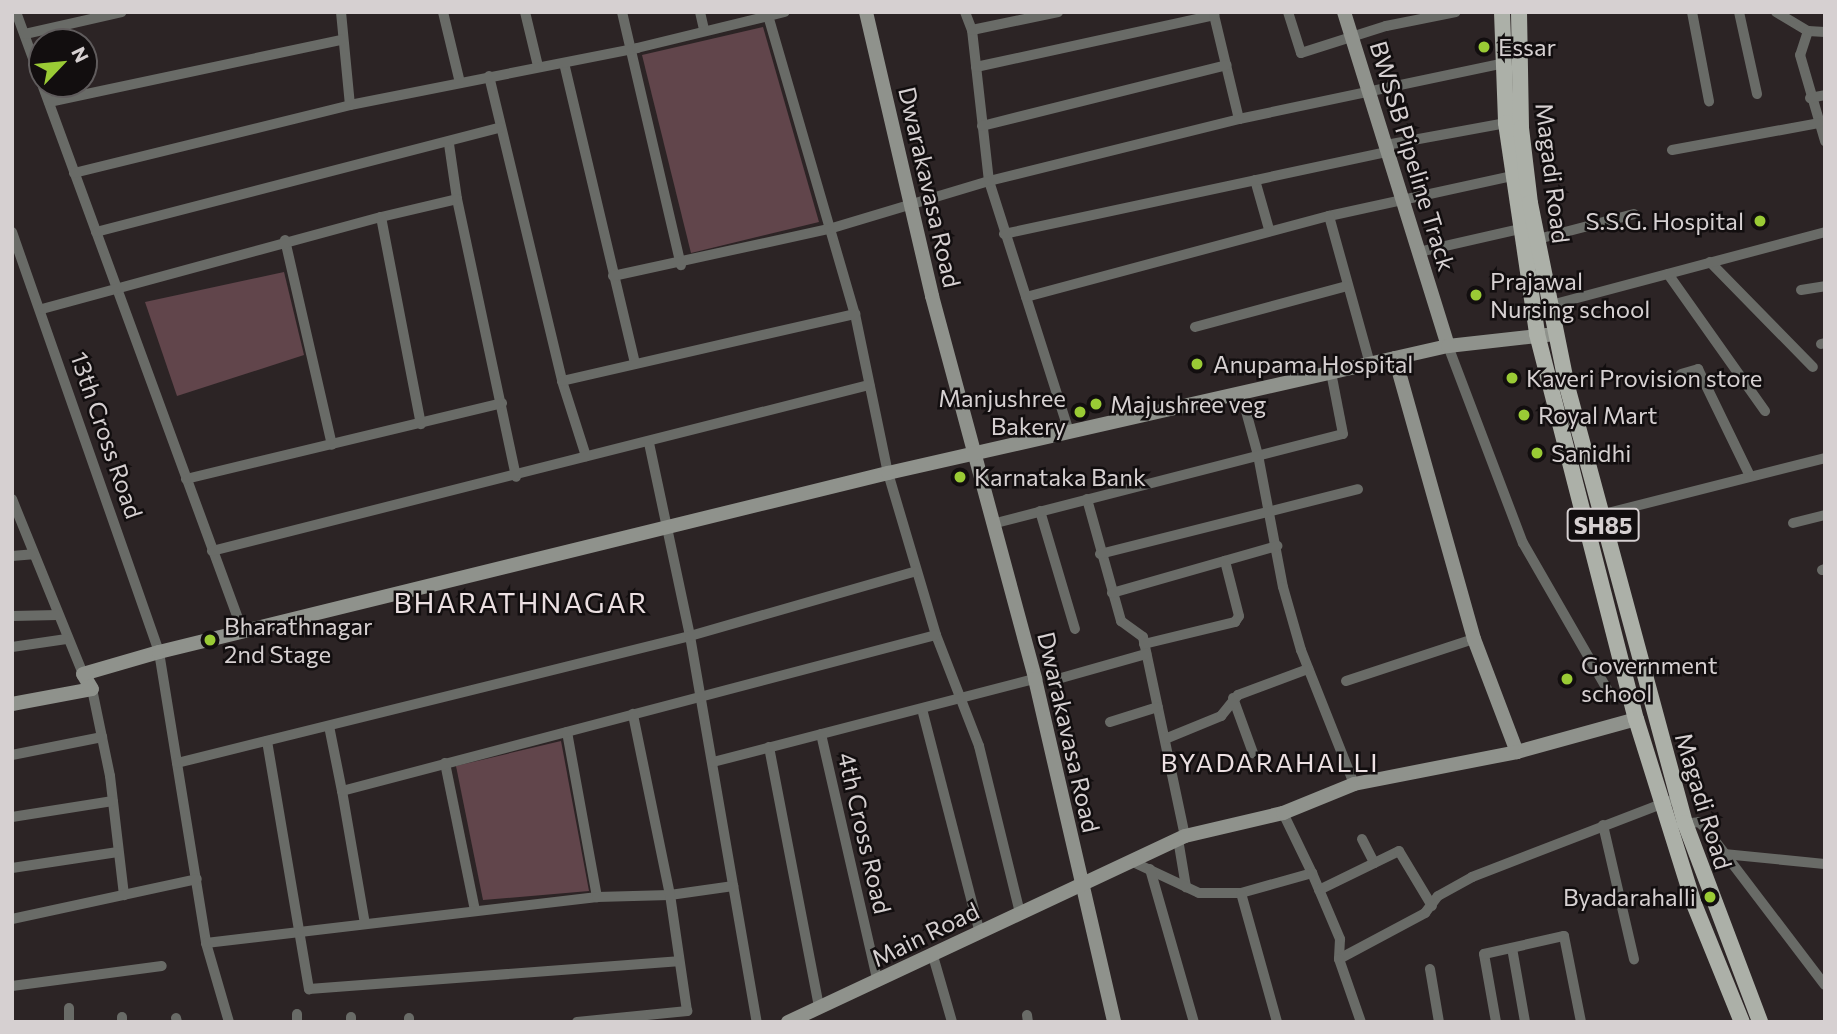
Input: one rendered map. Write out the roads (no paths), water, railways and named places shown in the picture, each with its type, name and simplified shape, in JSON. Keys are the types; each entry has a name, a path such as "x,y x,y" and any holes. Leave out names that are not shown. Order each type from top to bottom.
{"main road":[{"name":"Magadi Road","path":"1503,12 1506,123 1537,334 1636,719 1662,804 1677,825 1760,1022"},
{"name":"Magadi Road","path":"1519,12 1521,128 1555,334 1678,798 1677,825 1742,1022"}],"street":[{"path":"16,12 28,43"},
{"path":"25,34 122,12"},
{"path":"341,12 341,40 350,105"},
{"path":"443,12 460,83"},
{"path":"525,12 538,66"},
{"path":"622,12 681,265"},
{"path":"701,12 704,29"},
{"path":"74,173 350,105 630,50 704,29 785,12"},
{"name":"Dwarakavasa Road","path":"866,12 910,203 978,453 1035,679 1114,1022"},
{"path":"965,12 972,30 989,181 1069,432"},
{"path":"972,30 1058,12"},
{"path":"1288,12 1301,53 1405,17 1456,12"},
{"name":"BWSSB Pipeline Track","path":"1345,12 1448,346 1523,543 1610,694"},
{"path":"1692,12 1709,101"},
{"path":"1739,12 1757,94"},
{"path":"1776,12 1808,31 1825,32"},
{"path":"767,14 855,314 888,473 936,635 979,746 1020,913"},
{"path":"976,67 1210,15 1217,19 1238,119"},
{"path":"1808,31 1800,55 1810,98 1825,141"},
{"path":"48,102 341,40"},
{"path":"613,276 681,265 829,229 989,181 1238,119 1504,62"},
{"path":"565,63 635,364"},
{"path":"982,126 1226,65"},
{"path":"489,76 562,381 586,456"},
{"path":"1810,98 1825,95"},
{"path":"47,98 243,632"},
{"path":"1004,234 1506,123"},
{"path":"1672,150 1819,123"},
{"path":"96,232 449,144 501,127"},
{"path":"449,144 457,199 516,477"},
{"path":"1026,297 1269,229 1513,176"},
{"path":"1255,180 1269,229"},
{"path":"42,309 117,290 285,240 457,199"},
{"path":"1538,239 1634,214"},
{"path":"1329,216 1370,363"},
{"path":"381,217 421,424"},
{"path":"1419,251 1520,229"},
{"name":"13th Cross Road","path":"12,232 42,309 159,652 206,943 229,1022"},
{"path":"1550,305 1825,232"},
{"path":"285,240 332,445"},
{"path":"1710,262 1812,367"},
{"path":"1668,274 1765,411"},
{"path":"1195,327 1347,286"},
{"path":"1801,290 1825,286"},
{"path":"562,381 855,314"},
{"path":"83,674 159,652 888,473 1448,346 1461,348 1537,334 1555,334"},
{"path":"1395,358 1474,639 1517,752"},
{"path":"1681,374 1698,369 1749,474"},
{"path":"996,523 1343,433 1331,372"},
{"path":"212,551 516,477 586,456 649,443 869,385"},
{"path":"1241,393 1270,510 1283,587 1308,669 1354,785"},
{"path":"186,479 502,403"},
{"path":"649,443 690,636 757,1022"},
{"path":"1601,515 1749,474 1825,458"},
{"path":"1100,554 1358,489"},
{"path":"12,499 66,639 92,689 113,802 124,895"},
{"path":"1087,499 1100,554 1121,621 1143,637 1165,739 1182,838 1186,887"},
{"path":"1040,511 1075,629"},
{"path":"1793,523 1825,515"},
{"path":"1112,593 1277,546"},
{"path":"12,556 33,554"},
{"path":"1054,680 1235,622 1239,616 1225,561"},
{"path":"177,763 690,636 916,571"},
{"path":"12,617 58,615"},
{"path":"342,791 936,635"},
{"path":"12,647 66,639"},
{"path":"1346,681 1474,639"},
{"path":"1165,739 1221,716 1233,698 1308,669"},
{"path":"713,762 1035,679"},
{"path":"12,704 92,689"},
{"path":"1233,698 1253,754"},
{"path":"1110,722 1158,708"},
{"path":"922,709 980,933"},
{"path":"578,1022 657,1019 687,1011 670,895 633,714"},
{"name":"Main Road","path":"788,1022 1182,838 1283,813 1354,785 1517,752 1636,719"},
{"path":"329,726 365,924"},
{"path":"567,732 597,897"},
{"name":"4th Cross Road","path":"821,734 878,982"},
{"path":"12,755 102,737"},
{"path":"267,741 309,989 678,961"},
{"path":"769,747 820,1007"},
{"path":"445,763 475,910"},
{"path":"1339,959 1425,914 1445,891 1472,877 1678,798"},
{"path":"12,817 113,802"},
{"path":"1283,813 1340,939 1339,959 1361,1022"},
{"path":"1677,825 1699,822 1825,985"},
{"path":"1604,825 1634,959"},
{"path":"1362,839 1374,863"},
{"path":"12,868 118,852"},
{"path":"1320,890 1402,852 1432,905"},
{"path":"1724,854 1825,864"},
{"path":"1133,862 1199,893 1241,893 1312,873"},
{"path":"1150,869 1194,1022"},
{"path":"12,919 197,880"},
{"path":"206,943 301,934 475,910 597,897 670,895 733,886"},
{"path":"1241,893 1277,1022"},
{"path":"1496,1022 1484,954 1564,936 1581,1022"},
{"path":"1512,948 1525,1022"},
{"path":"933,956 952,1022"},
{"path":"12,986 162,966"},
{"path":"1430,969 1439,1022"},
{"path":"69,1008 69,1022"}],"place":[{"name":"Essar","path":"1484,47"},
{"name":"S.S.G. Hospital","path":"1760,221"},
{"name":"Prajawal Nursing school","path":"1476,295"},
{"name":"Anupama Hospital","path":"1197,364"},
{"name":"Kaveri Provision store","path":"1512,378"},
{"name":"Majushree veg","path":"1096,404"},
{"name":"Manjushree Bakery","path":"1080,412"},
{"name":"Royal Mart","path":"1524,415"},
{"name":"Sanidhi","path":"1537,453"},
{"name":"Karnataka Bank","path":"960,477"},
{"name":"Bharathnagar 2nd Stage","path":"210,640"},
{"name":"Government school","path":"1567,679"},
{"name":"Byadarahalli","path":"1710,897"}],"district":[{"name":"BHARATHNAGAR","path":"521,602"},
{"name":"BYADARAHALLI","path":"1270,762"}]}
